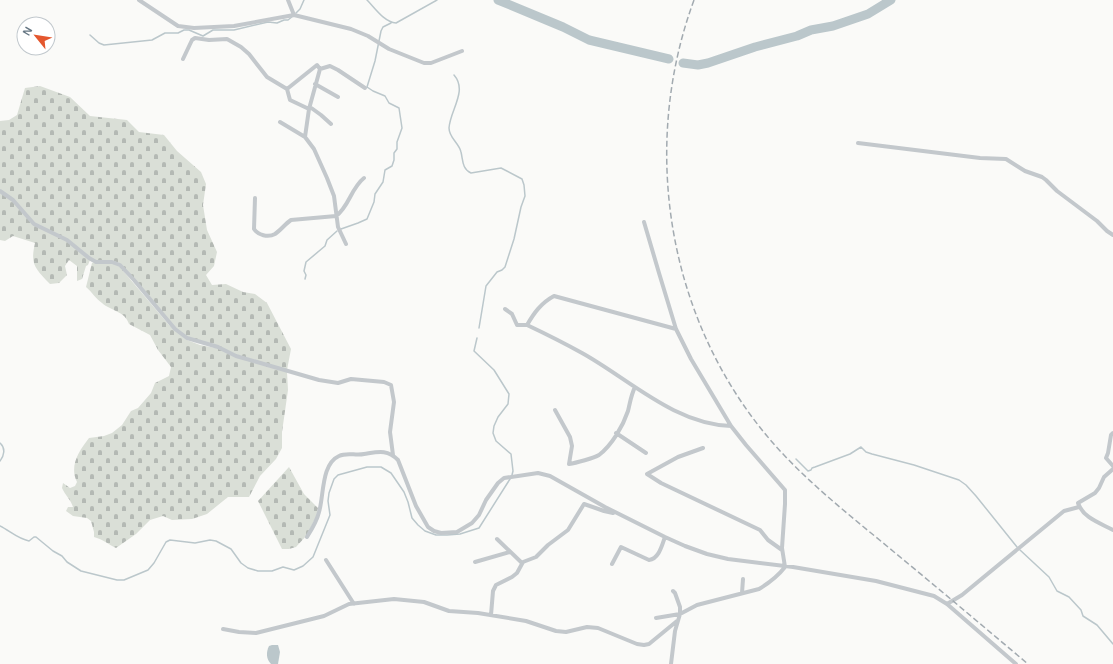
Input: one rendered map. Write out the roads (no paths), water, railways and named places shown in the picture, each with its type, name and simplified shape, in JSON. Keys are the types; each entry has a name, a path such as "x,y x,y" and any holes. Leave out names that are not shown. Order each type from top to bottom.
{"street":[{"path":"138,0 178,26 194,28 234,26 294,15 351,29 427,64 462,51"},
{"path":"288,0 294,15"},
{"path":"183,60 194,38 209,40 227,39 241,47 264,75 287,89 290,100 321,115 331,124"},
{"path":"287,89 317,65 320,69"},
{"path":"320,69 330,66 365,88"},
{"path":"305,137 309,108 320,69"},
{"path":"315,84 338,97"},
{"path":"280,122 305,137 314,149 334,196 338,227 346,244"},
{"path":"858,143 980,158 1006,159 1025,172 1042,177 1057,191 1113,235"},
{"path":"255,198 254,229 262,235 275,234 291,220 336,216 341,212 355,189 364,178"},
{"path":"0,191 13,200 34,224 67,240 89,258 96,262 112,262 120,265 175,329 187,338 218,348 236,356 319,380 338,383 351,379 384,382 391,385 394,402 390,432 393,455"},
{"path":"644,222 676,328 691,359 731,426 785,490 782,550 785,566 779,574 759,589 697,605 680,614 656,618"},
{"path":"527,325 544,302 554,296 676,328"},
{"path":"505,309 512,314 517,325 527,325 582,353 663,404 710,424 718,426 731,426"},
{"path":"555,410 570,437 572,446 569,464 588,460 598,455 606,447 622,424 635,387"},
{"path":"616,433 646,453"},
{"path":"1113,433 1111,435 1108,453 1106,456 1113,466"},
{"path":"703,448 678,457 647,474 661,483 760,530 768,540 782,550"},
{"path":"1108,453 1113,450"},
{"path":"307,537 320,510 326,472 334,458 347,454 361,455 388,452 393,455 398,460 416,506 424,521 428,527 441,533 457,532 472,523 479,515 486,500 498,483 504,478 538,474 550,476 617,513 665,537 707,554 728,559 785,566 876,581 934,596 947,604 1016,664"},
{"path":"1113,469 1104,477 1095,493 1078,503 1081,510 1089,517 1113,530"},
{"path":"491,615 493,591 496,585 517,573 523,562 536,556 568,530 584,504 604,512 617,513"},
{"path":"947,604 962,594 1064,511 1079,507"},
{"path":"612,564 621,547 652,560 658,553 665,537"},
{"path":"497,539 522,564"},
{"path":"475,562 510,552"},
{"path":"326,560 354,604"},
{"path":"742,593 743,579"},
{"path":"671,664 675,632 680,614 678,600 673,591"},
{"path":"223,629 256,633 324,616 349,604 394,599 424,602 449,611 526,620 556,631 566,632 587,627 598,628 637,644 644,645 649,644 677,621"}],"waterway":[{"path":"296,13 300,9 304,0"},
{"path":"367,0 384,17 396,23 437,0"},
{"path":"498,0 563,27 589,40 669,59"},
{"path":"683,63 698,65 708,63 755,47 797,36 811,30 833,26 868,14 891,0"},
{"path":"90,35 99,43 104,45 152,40 165,33 178,33 184,30 189,30 203,36 213,30 234,30 268,22 277,23 288,20 293,16"},
{"path":"341,229 367,219 374,202 375,194 383,182 385,170 392,166 394,153 397,149 397,142 402,128 399,108 389,103 385,96 367,87 375,61 381,31 383,27 391,23"},
{"path":"454,75 458,81 459,94 450,121 449,132 460,149 463,164 466,169 471,173 501,168 522,179 524,185 525,196 514,239 505,267 497,272 486,286 479,328"},
{"path":"305,279 306,275 304,271 306,262 325,246 327,240 337,231"},
{"path":"477,338 474,351 494,370 509,394 508,404 498,417 493,433 496,441 511,454 512,475"},
{"path":"0,443 4,452 0,461"},
{"path":"796,459 808,471 812,468 850,454 861,447 866,452 914,465 959,480 976,496 1017,547"},
{"path":"0,526 25,540 29,541 36,537 53,551 62,556 67,562 81,571 117,580 124,580 148,570 154,563 166,542 170,540 195,543 210,540 216,541 231,549 241,563 248,568 258,571 272,571 283,567 294,570 303,566 313,557 330,515 328,501 329,493 334,479 338,475 367,467 381,467 391,473 404,492 412,518 425,531 436,535 460,534 479,528 510,479"},
{"path":"1020,550 1049,577 1057,591 1069,597 1081,610 1083,616 1097,625 1113,644"}],"railway":[{"path":"694,0 677,57 668,115 667,174 674,232 687,289 709,344 737,396 773,443 787,458 831,500 1028,664"}]}
